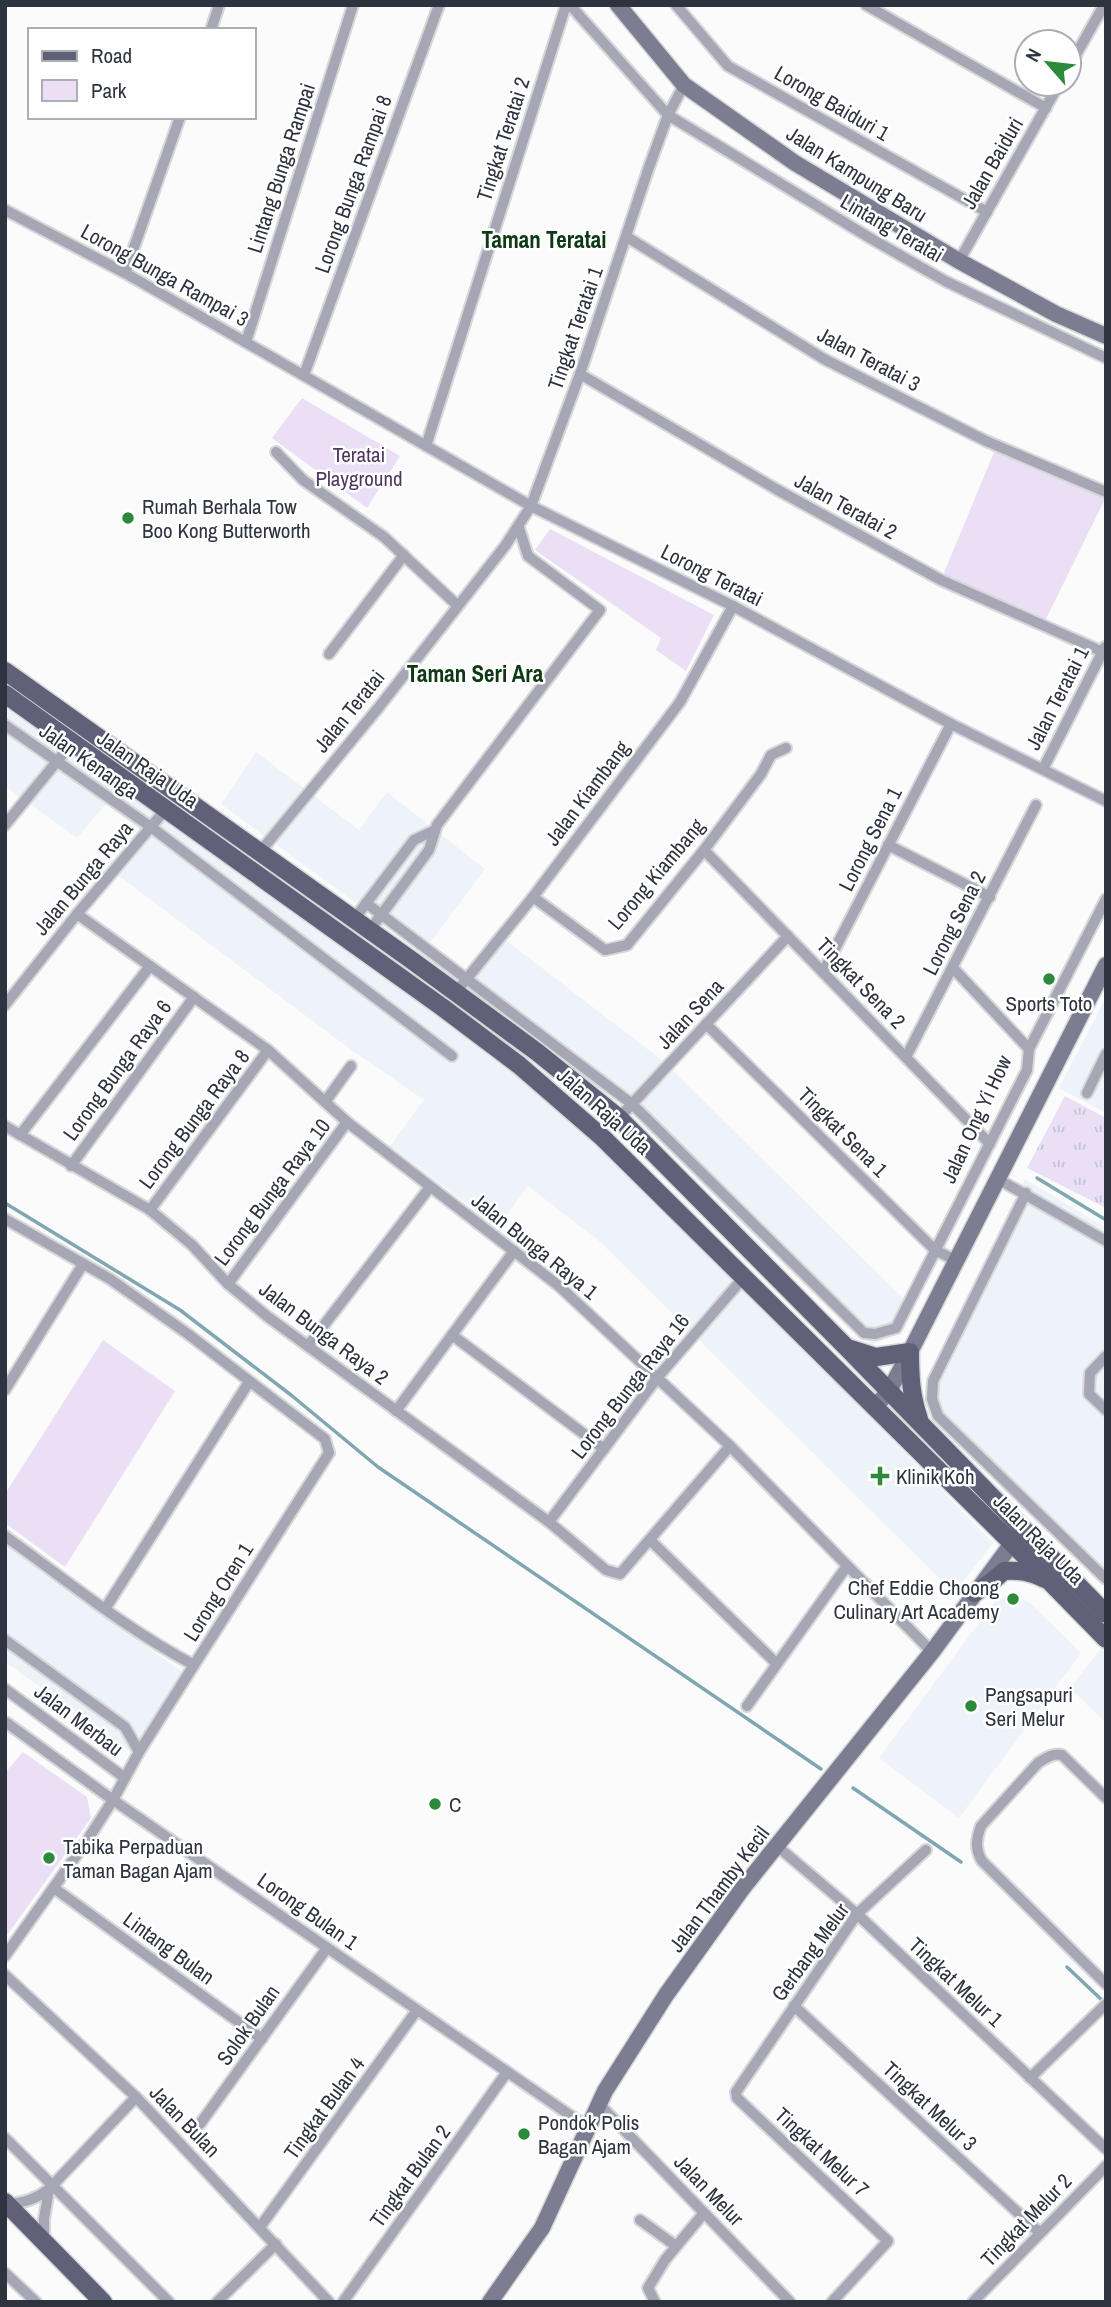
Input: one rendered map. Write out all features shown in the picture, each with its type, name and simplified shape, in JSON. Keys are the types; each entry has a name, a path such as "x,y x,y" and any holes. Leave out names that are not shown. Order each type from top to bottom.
{"main road":[{"name":"Jalan Raja Uda","path":"5,671 355,918 537,1052 619,1118 921,1425 1017,1535 1051,1583 1106,1639"},
{"name":"Jalan Raja Uda","path":"5,694 442,1007 524,1069 603,1138 875,1408 1106,1614"},
{"path":"524,1069 537,1052"},
{"path":"847,1348 876,1357 911,1352 910,1381 913,1403 921,1425"},
{"path":"974,1593 1004,1571 1033,1573 1051,1583"},
{"path":"6,2203 103,2302"}],"street":[{"path":"212,28 219,5"},
{"name":"Lintang Bunga Rampai","path":"246,342 353,5"},
{"name":"Lorong Bunga Rampai 8","path":"304,376 439,5"},
{"name":"Lintang Teratai","path":"568,5 668,114 836,218 945,281 1106,358"},
{"name":"Tingkat Teratai 2","path":"426,446 568,5"},
{"name":"Jalan Kampung Baru","path":"618,5 684,85 795,163 959,261 1056,314 1106,336"},
{"name":"Lorong Baiduri 1","path":"676,5 728,66 987,212"},
{"path":"866,5 1045,108"},
{"path":"1083,40 1100,7"},
{"name":"Tingkat Teratai 1","path":"531,506 580,374 668,114 684,85"},
{"name":"Jalan Baiduri","path":"959,261 1051,98"},
{"path":"125,272 179,119"},
{"name":"Lorong Bunga Rampai 3","path":"5,210 125,272 304,376"},
{"name":"Jalan Teratai 3","path":"627,237 824,359 986,441 1106,492"},
{"name":"Jalan Teratai 2","path":"580,374 776,489 941,580 1104,649"},
{"name":"Lorong Teratai","path":"304,376 531,506 733,606 951,724 1106,801"},
{"path":"276,452 303,480 384,537 457,605"},
{"name":"Jalan Teratai","path":"260,852 379,707 519,528 531,506"},
{"path":"370,930 429,850 433,831 600,610 528,556 519,528"},
{"path":"329,654 404,555"},
{"name":"Jalan Kiambang","path":"456,992 533,897 680,702 733,606"},
{"name":"Jalan Teratai 1","path":"1043,769 1104,649"},
{"name":"Lorong Sena 1","path":"823,972 951,724"},
{"name":"Jalan Kenanga","path":"5,725 151,827 452,1056"},
{"path":"5,825 72,743"},
{"name":"Lorong Kiambang","path":"533,897 605,950 627,945 761,774 771,755 786,748"},
{"name":"Lorong Sena 2","path":"906,1057 1036,805"},
{"name":"Jalan Bunga Raya","path":"5,1005 166,809"},
{"path":"355,918 414,839 433,831"},
{"path":"888,845 990,897"},
{"name":"Tingkat Sena 2","path":"704,849 990,1144"},
{"name":"Jalan Ong Yi How","path":"864,1333 875,1334 896,1328 1027,1070 1029,1049 1106,899"},
{"name":"Jalan Raja Uda","path":"366,903 632,1104 864,1333"},
{"name":"Jalan Bunga Raya 1","path":"78,914 268,1050 347,1122 559,1286 730,1446 932,1652"},
{"name":"Jalan Sena","path":"619,1118 788,936"},
{"path":"875,1408 911,1352 1106,965"},
{"path":"20,1135 150,966"},
{"path":"953,968 1029,1049"},
{"name":"Lorong Bunga Raya 6","path":"71,1166 194,998"},
{"name":"Tingkat Sena 1","path":"706,1024 935,1250 957,1261"},
{"name":"Lorong Bunga Raya 8","path":"150,1210 268,1050"},
{"path":"1087,1093 1106,1054"},
{"path":"325,1102 351,1066"},
{"path":"1027,1070 1047,1081"},
{"name":"Lorong Bunga Raya 10","path":"228,1284 347,1122"},
{"name":"Jalan Bunga Raya 2","path":"5,1126 150,1210 192,1245 228,1284 268,1317 549,1522 606,1570 620,1574 650,1540"},
{"path":"999,1179 1106,1241"},
{"path":"308,1346 430,1187"},
{"path":"1026,1193 933,1381 932,1399 938,1416 1106,1579"},
{"path":"5,1220 110,1279 188,1334 249,1382 105,1609"},
{"path":"396,1411 514,1251"},
{"path":"5,1390 83,1264"},
{"name":"Lorong Bunga Raya 16","path":"549,1522 657,1378 744,1277"},
{"path":"452,1335 604,1449"},
{"path":"1106,1356 1090,1373 1089,1394 1106,1410"},
{"name":"Lorong Oren 1","path":"5,1536 105,1609 172,1654 194,1665 329,1453 325,1438 249,1382"},
{"path":"730,1446 650,1540 776,1663"},
{"name":"Jalan Thamby Kecil","path":"490,2302 542,2228 600,2105 626,2057 666,1996 742,1889 932,1652 1017,1535"},
{"path":"747,1706 847,1566"},
{"name":"Jalan Merbau","path":"5,1640 125,1727 139,1752"},
{"name":"Jalan Merbau","path":"5,1689 125,1778 194,1665"},
{"name":"Lorong Bulan 1","path":"7,1723 113,1800 590,2129"},
{"path":"1106,1797 1062,1755 1056,1753 1038,1763 987,1818 981,1826 977,1843 977,1852 982,1861 1106,1983"},
{"path":"5,1956 54,1888 125,1778"},
{"name":"Tingkat Melur 1","path":"777,1846 858,1914 1106,2149"},
{"name":"Gerbang Melur","path":"737,2088 858,1914 926,1850"},
{"name":"Lintang Bulan","path":"54,1888 262,2039"},
{"name":"Solok Bulan","path":"200,2124 327,1948"},
{"name":"Jalan Bulan","path":"5,1975 136,2097 329,2302"},
{"name":"Tingkat Melur 3","path":"794,2006 1040,2233"},
{"path":"1030,2078 1104,2006"},
{"name":"Tingkat Bulan 4","path":"260,2227 417,2010"},
{"name":"Tingkat Bulan 2","path":"343,2302 507,2072"},
{"name":"Tingkat Melur 7","path":"737,2088 737,2098 888,2241 832,2302"},
{"path":"6,2203 23,2203 38,2197 51,2187 136,2097"},
{"name":"Jalan Melur","path":"600,2105 790,2302"},
{"path":"5,2138 51,2187 169,2302"},
{"name":"Tingkat Melur 2","path":"973,2302 1106,2165"},
{"path":"44,2240 44,2219 51,2187"},
{"path":"655,2302 648,2288 676,2246 704,2213"},
{"path":"640,2220 676,2246"},
{"path":"217,2302 276,2244"},
{"path":"5,2273 36,2302"}],"shaded area":[{"path":"5,702 521,1070 678,1216 732,1277 993,1543 954,1593 599,1241 528,1186 498,1227 390,1146 424,1100 346,1046 119,876 150,837 106,804 77,838 5,786"},
{"path":"256,752 359,830 387,792 485,869 423,952 221,804"},
{"path":"495,932 663,1061 912,1307 899,1333 872,1345 635,1113 459,979"},
{"path":"1106,997 1106,1113 1059,1088"},
{"path":"1025,1179 1106,1228 1106,1584 928,1413 929,1378"},
{"path":"5,1543 186,1675 133,1753 5,1662"},
{"path":"1005,1596 1021,1598 1030,1603 1081,1653 959,1818 879,1758 992,1605"},
{"path":"1104,1645 1106,1647 1106,1723 1070,1688"}],"green space":[{"name":"Teratai Playground","path":"302,398 400,456 367,508 272,438"},
{"path":"997,445 1106,497 1043,625 941,580"},
{"path":"550,529 714,615 686,671 656,650 661,638 535,550"},
{"path":"1065,1096 1106,1118 1106,1208 1027,1168"},
{"path":"103,1340 175,1391 65,1567 5,1523 5,1494"},
{"path":"23,1752 87,1797 91,1818 5,1938 5,1773"}],"waterway":[{"path":"1037,1178 1106,1220"},
{"path":"5,1203 180,1310 291,1395 378,1467 821,1769"},
{"path":"853,1788 961,1862"},
{"path":"1067,1967 1104,2002"}],"place":[{"name":"Rumah Berhala Tow Boo Kong Butterworth","path":"128,518"},
{"name":"Sports Toto","path":"1049,979"},
{"name":"Klinik Koh","path":"880,1476"},
{"name":"Chef Eddie Choong Culinary Art Academy","path":"1013,1599"},
{"name":"Pangsapuri Seri Melur","path":"971,1706"},
{"name":"C","path":"435,1804"},
{"name":"Tabika Perpaduan Taman Bagan Ajam","path":"49,1858"},
{"name":"Pondok Polis Bagan Ajam","path":"524,2134"}],"district":[{"name":"Taman Teratai","path":"544,239"},
{"name":"Taman Seri Ara","path":"475,673"}]}
